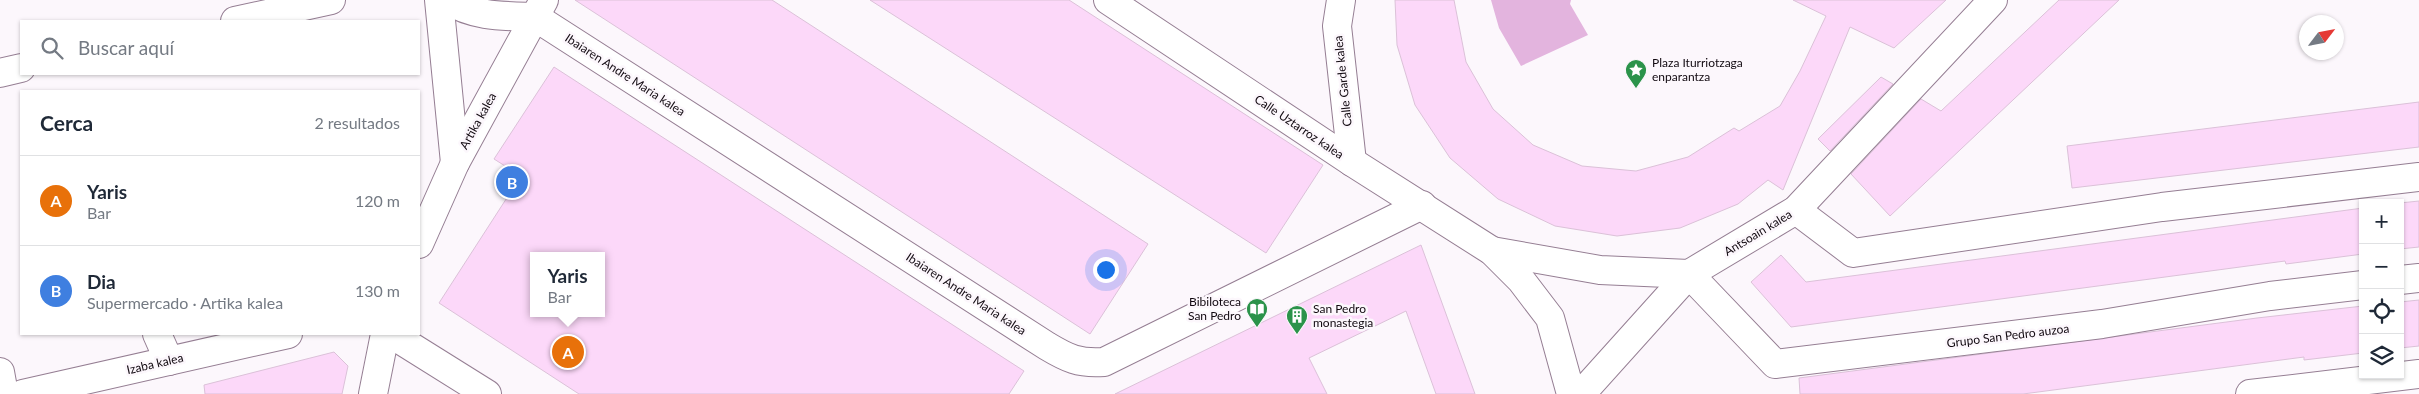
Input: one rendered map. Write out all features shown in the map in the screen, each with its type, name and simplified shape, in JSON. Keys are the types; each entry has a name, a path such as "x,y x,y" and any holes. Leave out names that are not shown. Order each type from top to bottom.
{"street":[{"path":"240,20 331,0"},
{"path":"439,0 455,164"},
{"path":"448,0 460,8 499,16 540,9"},
{"name":"Calle Uztarroz kalea","path":"1108,0 1352,162 1492,250 1521,280 1550,318 1571,394"},
{"name":"Calle Garde kalea","path":"1341,0 1337,26 1352,162"},
{"name":"Antsoain kalea","path":"1581,394 1689,274 1796,210 1993,0"},
{"name":"Artika kalea","path":"420,242 455,164 540,9"},
{"name":"Ibaiaren Andre Maria kalea","path":"540,9 1047,346 1062,355 1085,364 1104,362 1422,205"},
{"path":"0,73 20,68"},
{"path":"1796,210 1853,253 2162,206 2419,177"},
{"name":"Calle Uztarroz kalea","path":"1492,250 1600,270 1689,274"},
{"name":"Grupo San Pedro auzoa","path":"1689,274 1775,364 2102,324 2270,296 2359,285"},
{"path":"2404,280 2419,278"},
{"path":"157,335 169,361"},
{"name":"Izaba kalea","path":"23,394 284,335"},
{"path":"373,394 385,335"},
{"path":"393,335 487,394"},
{"path":"0,372 4,394"},
{"path":"2250,394 2419,374"}],"shaded area":[{"path":"1491,0 1571,0 1570,4 1588,35 1521,66 1499,28"}],"building":[{"path":"575,0 772,0 1148,244 1090,334"},
{"path":"870,0 1069,0 1323,165 1266,253"},
{"path":"1395,0 1454,0 1466,62 1493,109 1533,145 1582,166 1636,171 1688,157 1734,128 1739,131 1780,106 1800,71 1826,16 1793,0 1946,0 1894,48 1850,27 1783,190 1768,180 1738,204 1680,228 1617,236 1555,226 1498,199 1450,158 1415,105 1397,45"},
{"path":"2059,0 2119,0 1890,216 1851,174 1921,99 1941,111"},
{"path":"554,67 1024,371 1009,394 579,394 439,303 521,176 494,159"},
{"path":"1881,77 1893,84 1830,151 1818,139"},
{"path":"2419,102 2419,147 2072,188 2067,146"},
{"path":"2419,201 2419,247 2404,249 2404,203"},
{"path":"2359,209 2359,255 2286,264 2285,261 1791,327 1751,282 1781,255 1806,282"},
{"name":"San Pedro monastegia","path":"1421,245 1475,394 1436,394 1406,311 1309,358 1327,394 1115,394"},
{"path":"2419,300 2419,346 2404,348 2404,302"},
{"path":"2359,306 2359,353 2304,360 2304,357 2023,394 1800,394 1799,378"},
{"path":"334,352 348,366 342,394 205,394 204,385"}],"place":[{"name":"Plaza Iturriotzaga enparantza","path":"1636,89"},
{"name":"Dia","path":"512,182"},
{"name":"Bibiloteca San Pedro","path":"1257,328"},
{"name":"San Pedro monastegia","path":"1297,335"},
{"name":"Yaris","path":"568,352"}]}
